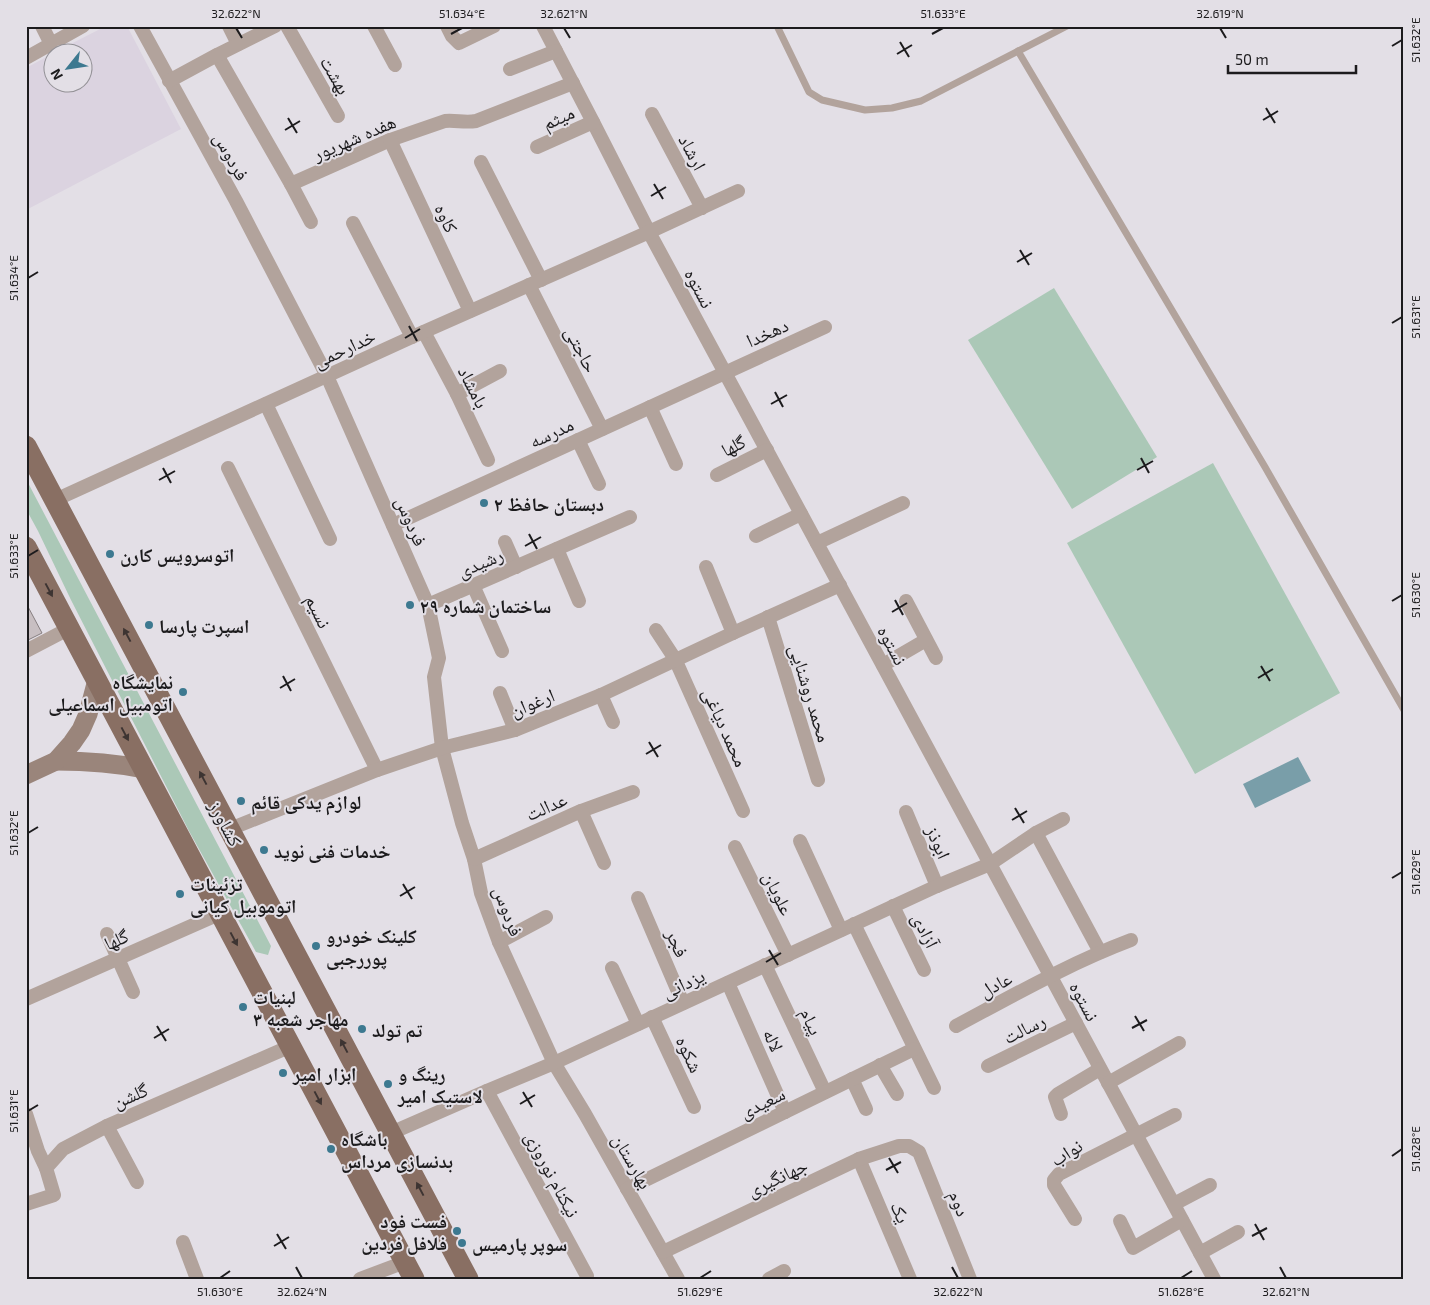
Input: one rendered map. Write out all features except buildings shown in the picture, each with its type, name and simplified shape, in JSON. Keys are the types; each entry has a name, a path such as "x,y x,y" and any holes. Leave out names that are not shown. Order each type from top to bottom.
{"main road":[{"name":"کشاورز","path":"26,446 468,1279"},
{"path":"26,547 409,1270"},
{"path":"26,775 56,761 72,743 81,730 88,714 97,680"},
{"path":"56,761 82,761 144,769"}],"street":[{"path":"42,26 50,42"},
{"path":"55,42 83,26"},
{"name":"فردوس","path":"140,26 236,201 327,376 428,606 439,658 434,677 442,748 462,823 474,859 481,893 499,942 554,1063"},
{"path":"230,26 238,44"},
{"path":"169,81 275,26"},
{"name":"بهشت","path":"287,26 338,116"},
{"path":"374,26 395,65"},
{"path":"447,26 452,36 459,43 494,26"},
{"name":"نستوه","path":"543,26 649,232 1214,1279"},
{"path":"26,58 42,49"},
{"path":"510,69 556,51"},
{"path":"217,55 311,222"},
{"name":"هفده شهریور","path":"290,184 390,140 445,121 452,120 467,123 476,121 573,83"},
{"name":"ارشاد","path":"652,114 702,208"},
{"name":"میثم","path":"538,147 594,122"},
{"name":"کاوه","path":"390,140 470,312"},
{"name":"حاجتی","path":"481,162 602,429"},
{"name":"خدارحمی","path":"55,500 418,334 738,191"},
{"name":"بامشاد","path":"353,223 418,334 457,394 488,460"},
{"name":"دهخدا","path":"724,372 825,327"},
{"path":"457,394 500,371"},
{"name":"مدرسه","path":"393,525 724,372"},
{"path":"266,404 330,540"},
{"path":"650,406 676,464"},
{"path":"578,440 599,484"},
{"name":"گلها","path":"717,475 767,450"},
{"name":"نسیم","path":"228,468 377,770"},
{"path":"817,543 903,503"},
{"path":"756,536 801,514"},
{"name":"رشیدی","path":"428,606 630,517"},
{"path":"504,542 516,567"},
{"path":"557,549 580,601"},
{"path":"706,567 733,633"},
{"path":"473,585 502,651"},
{"name":"ارغوان","path":"230,829 377,770 442,748 515,730 601,695 840,585"},
{"path":"906,601 936,658"},
{"name":"محمد روشنایی","path":"768,617 818,780"},
{"path":"26,651 70,628"},
{"name":"محمد دیاغی","path":"656,630 675,660 743,811"},
{"path":"883,665 926,640"},
{"path":"500,693 515,730"},
{"path":"601,695 613,722"},
{"path":"581,811 633,792"},
{"name":"عدالت","path":"474,859 581,811 604,863"},
{"name":"ابوذز","path":"906,812 938,886"},
{"name":"یزدانی","path":"391,1133 487,1090 554,1063 893,906 990,864 1036,833 1063,819"},
{"path":"1036,833 1100,952"},
{"path":"800,840 841,930"},
{"name":"علویان","path":"736,847 788,955"},
{"name":"فجر","path":"638,898 683,1003"},
{"name":"آزادی","path":"893,906 924,970"},
{"name":"گلها","path":"26,999 220,914"},
{"path":"499,942 546,917"},
{"path":"854,924 934,1088"},
{"path":"107,934 133,992"},
{"name":"عادل","path":"956,1026 1050,976 1100,952 1131,940"},
{"name":"پیام","path":"765,965 825,1092"},
{"path":"612,968 638,1024"},
{"name":"لاله","path":"728,983 785,1112"},
{"name":"شکوه","path":"652,1017 694,1107"},
{"name":"رسالت","path":"988,1066 1076,1023"},
{"path":"1108,1082 1179,1043"},
{"name":"گلشن","path":"46,1168 63,1149 106,1126 291,1046"},
{"name":"سعیدی","path":"627,1189 914,1049"},
{"name":"بهارستان","path":"554,1063 678,1279"},
{"path":"880,1065 897,1094"},
{"path":"1061,1114 1055,1097 1100,1069"},
{"path":"852,1079 866,1109"},
{"name":"نیکنام نوروزی","path":"487,1090 587,1276"},
{"path":"26,1114 54,1195 26,1204"},
{"path":"1136,1135 1174,1116"},
{"path":"106,1126 137,1182"},
{"name":"نواب","path":"1075,1219 1054,1185 1054,1180 1059,1174 1136,1135"},
{"name":"جهانگیری","path":"663,1252 859,1159 899,1146 909,1146"},
{"name":"دوم","path":"909,1146 919,1152 970,1279"},
{"name":"یک","path":"859,1159 910,1279"},
{"path":"1174,1204 1210,1185"},
{"path":"1120,1221 1133,1248 1182,1220"},
{"path":"1200,1253 1238,1232"},
{"path":"183,1242 197,1279"},
{"path":"360,1279 409,1270"},
{"path":"769,1279 784,1271"}],"lane":[{"path":"777,26 809,92 822,100 866,110 892,108 921,101 1067,26"},
{"path":"1018,51 1265,467 1404,710"}],"shaded area":[{"path":"106,26 127,26 181,129 26,210 26,68 42,59 42,92 92,92 92,42 75,42"}],"green space":[{"path":"1054,288 1157,457 1072,509 968,340"},
{"path":"1213,463 1340,693 1195,774 1067,543"},
{"path":"26,479 271,946 268,955 256,952 189,831 71,600 26,509"}],"water":[{"path":"1298,757 1311,781 1255,808 1243,784"}],"place":[{"name":"دبستان حافظ ۲","path":"484,503"},
{"name":"اتوسرویس کارن","path":"110,554"},
{"name":"ساختمان شماره ۲۹","path":"410,605"},
{"name":"اسپرت پارسا","path":"149,625"},
{"name":"نمایشگاه اتومبیل اسماعیلی","path":"183,692"},
{"name":"لوازم یدکی قائم","path":"241,801"},
{"name":"خدمات فنی نوید","path":"264,850"},
{"name":"تزئینات اتوموبیل کیانی","path":"180,894"},
{"name":"کلینک خودرو پوررجبی","path":"316,946"},
{"name":"لبنیات مهاجر شعبه ۳","path":"243,1007"},
{"name":"تم تولد","path":"362,1029"},
{"name":"ابزار امیر","path":"283,1073"},
{"name":"رینگ و لاستیک امیر","path":"388,1084"},
{"name":"باشگاه بدنسازی مرداس","path":"331,1149"},
{"name":"فست فود فلافل فردین","path":"457,1231"},
{"name":"سوپر پارمیس","path":"462,1243"}]}
